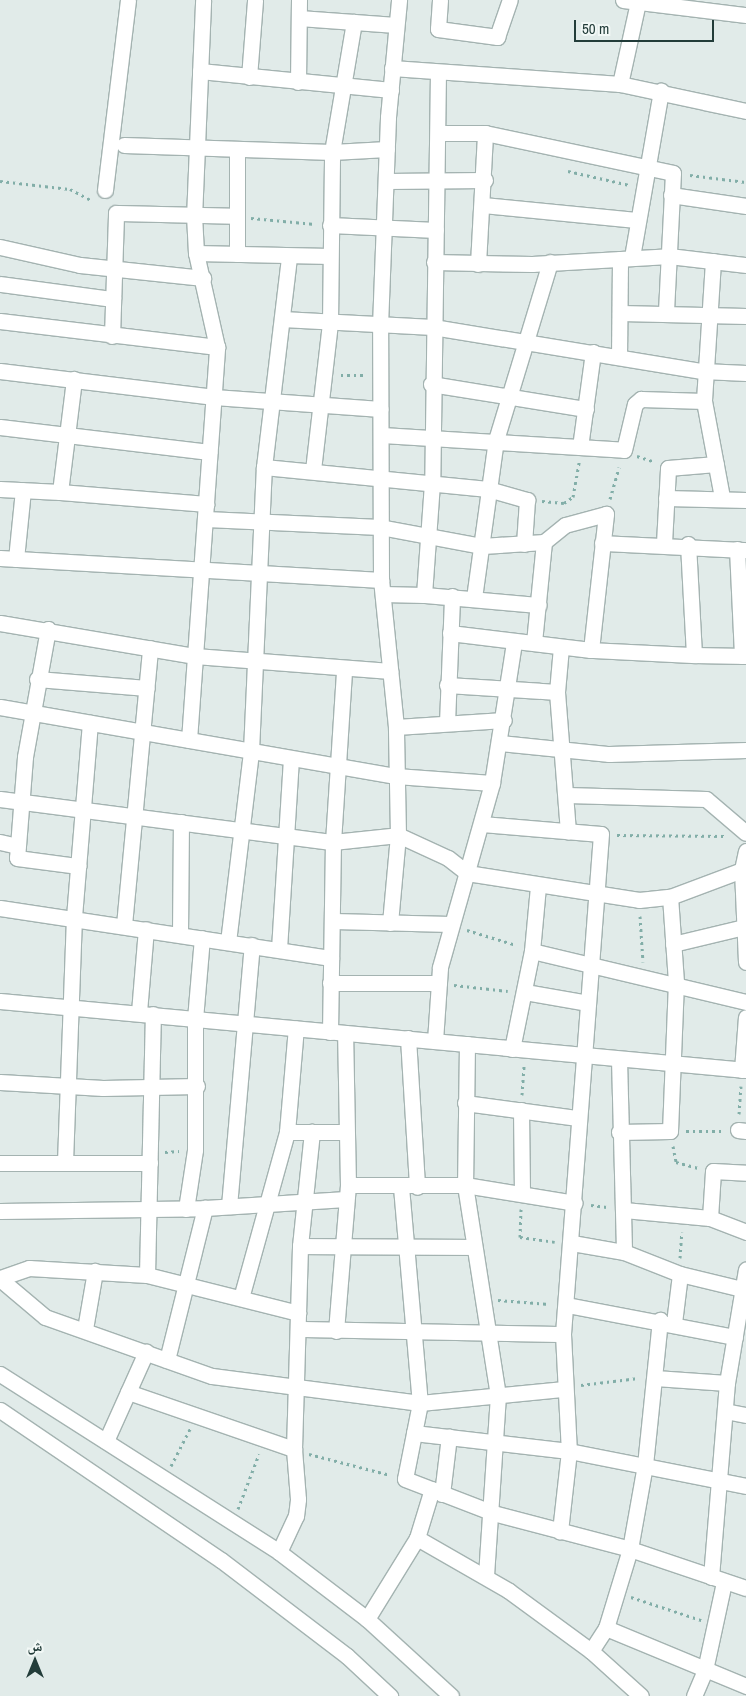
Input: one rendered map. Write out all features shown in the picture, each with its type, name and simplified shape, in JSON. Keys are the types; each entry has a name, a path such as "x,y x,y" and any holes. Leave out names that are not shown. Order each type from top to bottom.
{"street":[{"path":"106,190 128,0"},
{"path":"189,740 218,347 196,253 194,218 195,149 202,0"},
{"path":"249,76 255,0"},
{"path":"298,82 299,0"},
{"path":"390,923 398,835 396,727 382,587 380,527 383,479 380,326 392,68 400,0"},
{"path":"440,0 438,29 497,36 510,0"},
{"path":"620,84 630,1 710,5 746,15"},
{"path":"299,18 396,25"},
{"path":"313,470 322,374 330,323 332,152 354,22"},
{"path":"392,68 620,84 661,91 746,111"},
{"path":"200,71 391,90"},
{"path":"424,595 432,483 431,384 438,180 438,72"},
{"path":"619,357 626,258 636,220 661,91"},
{"path":"439,133 485,133 673,173 666,313"},
{"path":"478,264 485,180 485,133"},
{"path":"124,145 195,149 332,152 388,149"},
{"path":"237,150 237,254"},
{"path":"387,181 485,180"},
{"path":"671,195 746,206"},
{"path":"483,205 636,220"},
{"path":"112,336 112,269 116,213 194,218 236,216"},
{"path":"330,226 436,230"},
{"path":"0,246 112,269 203,278"},
{"path":"196,253 330,256"},
{"path":"228,942 251,751 264,467 289,256"},
{"path":"434,262 478,264 669,256 746,265"},
{"path":"713,260 703,371 704,401 722,497"},
{"path":"474,598 496,440 507,400 528,341 550,262"},
{"path":"0,284 113,299"},
{"path":"621,313 708,313 746,316"},
{"path":"282,318 380,326 433,327 703,371 746,373"},
{"path":"0,321 112,336 218,347"},
{"path":"580,447 593,352"},
{"path":"0,371 214,397 320,407 381,408"},
{"path":"60,492 74,379"},
{"path":"431,384 507,400 586,410"},
{"path":"382,435 496,440 624,450 635,404 641,399 704,401"},
{"path":"0,427 210,452"},
{"path":"664,543 668,468 716,464"},
{"path":"264,467 313,470 488,489 527,500 524,544"},
{"path":"0,489 207,504"},
{"path":"16,559 23,490"},
{"path":"666,498 722,497 746,500"},
{"path":"206,519 380,527 427,534 482,546 544,542 565,524 606,514 591,650"},
{"path":"534,643 544,542"},
{"path":"450,633 591,650 744,656 742,549 688,544 602,543"},
{"path":"688,544 694,655"},
{"path":"0,558 259,573 382,587 424,595 539,605"},
{"path":"447,723 452,596"},
{"path":"0,623 48,629 195,656 344,670 390,671"},
{"path":"48,629 36,679 18,861 78,866"},
{"path":"435,1041 439,983 450,924 482,824 492,783 504,720 506,690 514,642"},
{"path":"561,647 557,692 567,795 568,832"},
{"path":"124,925 133,816 145,733 150,648"},
{"path":"336,1331 340,1246 347,1192 337,1032 330,983 334,921 333,842 340,766 344,670"},
{"path":"36,679 147,688"},
{"path":"447,685 557,692"},
{"path":"0,707 396,776 492,783"},
{"path":"396,727 504,720"},
{"path":"65,1162 70,1086 74,917 90,723"},
{"path":"500,743 609,754 746,750"},
{"path":"279,949 291,758"},
{"path":"567,795 706,798 746,833"},
{"path":"0,799 333,842 398,835 448,858 467,873 538,886 594,891 639,900 670,898 742,870"},
{"path":"180,934 181,822"},
{"path":"482,824 600,834 594,891 588,1003 578,1118 575,1203 563,1334 564,1389 569,1451 560,1531"},
{"path":"0,842 18,846"},
{"path":"746,851 742,870 746,962"},
{"path":"518,1050 532,950 538,886"},
{"path":"619,1132 670,1131 669,1064 676,982 670,898"},
{"path":"0,908 74,917 331,958"},
{"path":"334,921 450,924"},
{"path":"673,944 744,927"},
{"path":"146,929 146,1013 151,1086 148,1275"},
{"path":"186,1209 195,1150 197,1086 195,1019 202,938"},
{"path":"229,1206 252,945"},
{"path":"532,950 590,965 676,982 746,1002"},
{"path":"330,983 439,983"},
{"path":"525,992 588,1003"},
{"path":"0,1001 72,1009 146,1013 619,1060 744,1070 746,1017"},
{"path":"241,1298 287,1132 296,1028"},
{"path":"408,1038 417,1187"},
{"path":"467,1044 465,1185 472,1248 490,1332 498,1395 492,1513 486,1577"},
{"path":"619,1060 619,1132 624,1210 624,1252"},
{"path":"0,1082 70,1086 197,1086"},
{"path":"465,1103 578,1118"},
{"path":"521,1110 522,1193"},
{"path":"287,1132 344,1132"},
{"path":"280,1552 296,1516 294,1449 300,1246 312,1132"},
{"path":"0,1163 150,1158"},
{"path":"710,1218 712,1172 746,1173"},
{"path":"0,1211 148,1210 266,1205 347,1192 401,1187 465,1185 575,1203"},
{"path":"401,1187 412,1331 420,1403 405,1479 492,1513 630,1549 746,1588"},
{"path":"167,1360 206,1208"},
{"path":"624,1210 682,1217 710,1218 746,1232"},
{"path":"572,1243 624,1252 680,1274 744,1290"},
{"path":"300,1246 407,1249 472,1248"},
{"path":"298,1313 148,1275 21,1268 0,1279 32,1310 212,1376 297,1389 420,1403 564,1389"},
{"path":"694,1696 704,1670 715,1624 718,1579 718,1481 727,1383 746,1270"},
{"path":"85,1329 95,1271"},
{"path":"591,1650 606,1628 630,1549 645,1465 655,1378 667,1321 680,1274"},
{"path":"567,1306 667,1321 735,1336"},
{"path":"298,1329 563,1334"},
{"path":"106,1441 146,1352"},
{"path":"0,1374 280,1552 367,1619 451,1696"},
{"path":"655,1378 727,1383"},
{"path":"128,1392 264,1441 294,1449"},
{"path":"0,1410 221,1560 347,1656 390,1696"},
{"path":"725,1411 746,1415"},
{"path":"414,1433 569,1451 746,1486"},
{"path":"367,1619 417,1538 437,1491 449,1436"},
{"path":"417,1538 486,1577 591,1650 641,1696"},
{"path":"606,1628 746,1686"}],"path":[{"path":"568,172 642,189"},
{"path":"673,173 746,182"},
{"path":"0,181 70,189 116,213"},
{"path":"236,216 330,226"},
{"path":"322,374 380,376"},
{"path":"527,500 564,502 573,497 580,447"},
{"path":"606,514 624,450 668,468"},
{"path":"600,834 728,836"},
{"path":"639,900 644,975"},
{"path":"450,924 532,950"},
{"path":"439,983 525,992"},
{"path":"518,1050 521,1110"},
{"path":"712,1172 676,1162 670,1131 742,1131 744,1070"},
{"path":"150,1158 195,1150"},
{"path":"522,1193 520,1237 572,1243"},
{"path":"575,1203 624,1210"},
{"path":"680,1274 682,1217"},
{"path":"483,1299 567,1306"},
{"path":"564,1389 608,1378 655,1378"},
{"path":"164,1480 198,1416"},
{"path":"232,1523 264,1441"},
{"path":"294,1449 405,1479"},
{"path":"618,1593 715,1624"}]}
